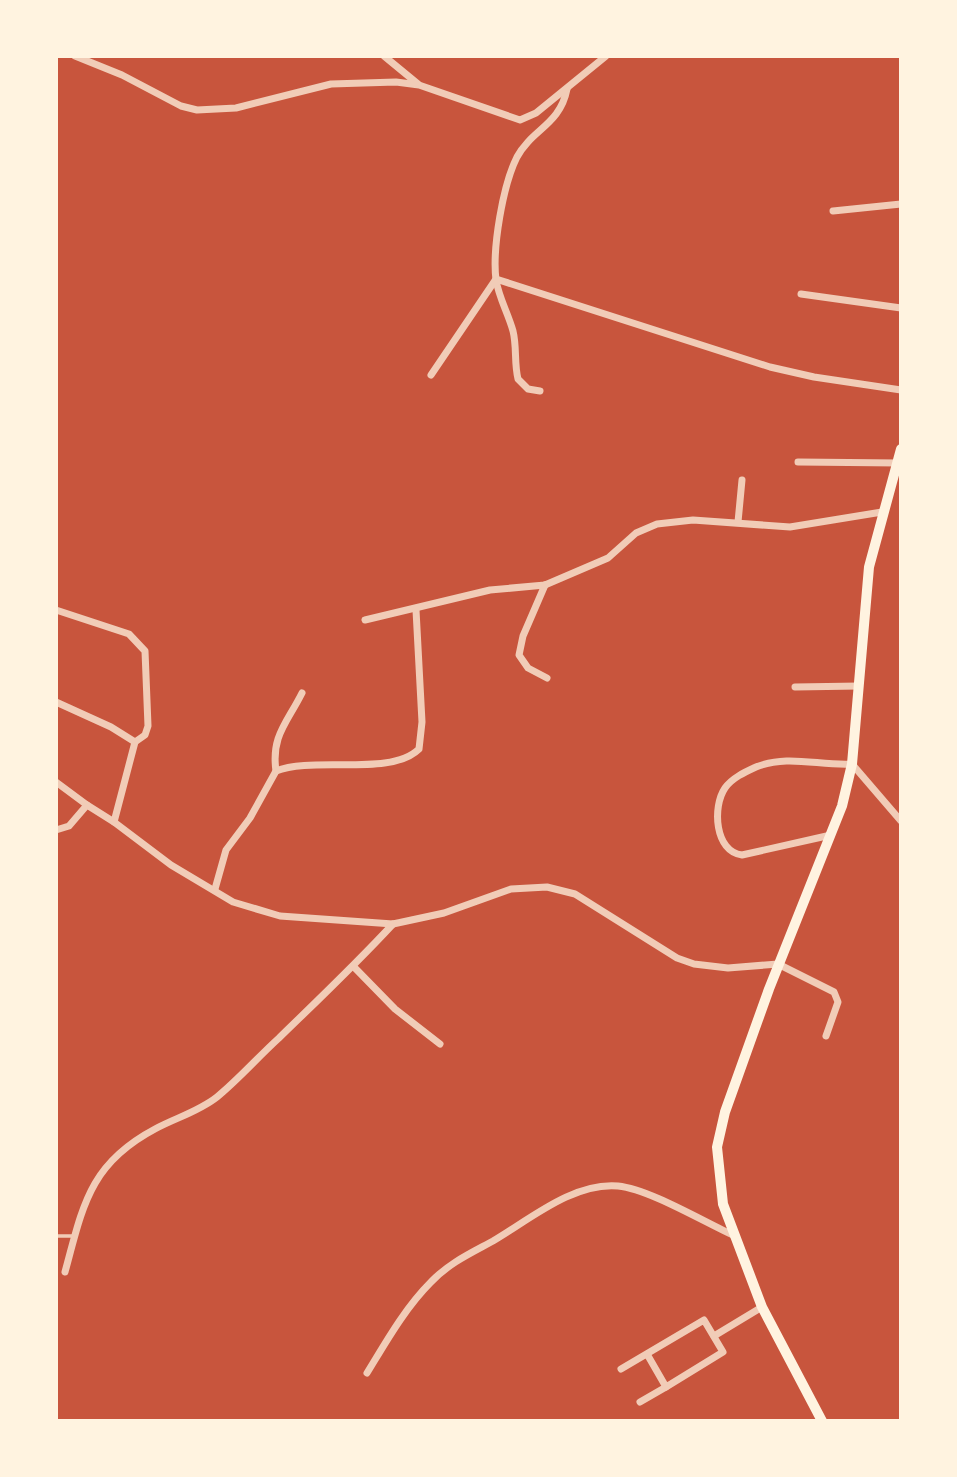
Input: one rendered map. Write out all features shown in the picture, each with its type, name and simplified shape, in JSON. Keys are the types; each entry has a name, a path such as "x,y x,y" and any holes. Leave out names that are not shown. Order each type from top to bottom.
{"main road":[{"path":"822,1421 762,1307 735,1236 719,1186 720,1129 778,964 831,835 852,764 864,601 883,512 901,449"}],"street":[{"path":"75,56 122,75 181,106 197,110 236,108 331,84 360,81 419,85 520,120 536,113 606,56"},
{"path":"384,56 419,85"},
{"path":"540,391 528,389 518,379 513,330 503,309 496,279 496,250 512,171 518,155 552,122 564,104 567,88"},
{"path":"833,211 901,204"},
{"path":"431,375 496,279"},
{"path":"496,279 770,367 814,377 901,390"},
{"path":"801,294 901,308"},
{"path":"798,462 899,463"},
{"path":"738,522 742,480"},
{"path":"365,620 416,610 490,590 545,585 608,558 645,527 681,521 738,522 790,527 883,512"},
{"path":"545,585 523,636 519,655 528,668 547,678"},
{"path":"56,610 130,634 145,650 148,726 145,735 135,742 114,822"},
{"path":"276,771 294,766 399,760 419,749 422,722 416,610"},
{"path":"795,687 859,686"},
{"path":"215,889 226,850 250,818 276,771 274,745 277,736 302,693"},
{"path":"56,702 111,727 135,742"},
{"path":"831,835 736,854 727,850 719,831 720,799 733,780 758,766 804,760 852,764 901,821"},
{"path":"56,782 171,865 233,902 280,916 393,924 455,910 511,889 547,887 575,894 677,958 728,968 778,964 836,994 838,1002 826,1036"},
{"path":"56,830 69,826 87,805"},
{"path":"65,1272 72,1237 96,1180 125,1148 217,1096 354,967 393,924"},
{"path":"354,967 395,1009 440,1044"},
{"path":"367,1373 406,1311 451,1264 527,1218 587,1190 607,1186 634,1189 735,1236"},
{"path":"713,1336 762,1307"},
{"path":"621,1369 704,1320 723,1353 640,1402"},
{"path":"647,1354 666,1387"}],"lane":[{"path":"56,1236 72,1237"}]}
